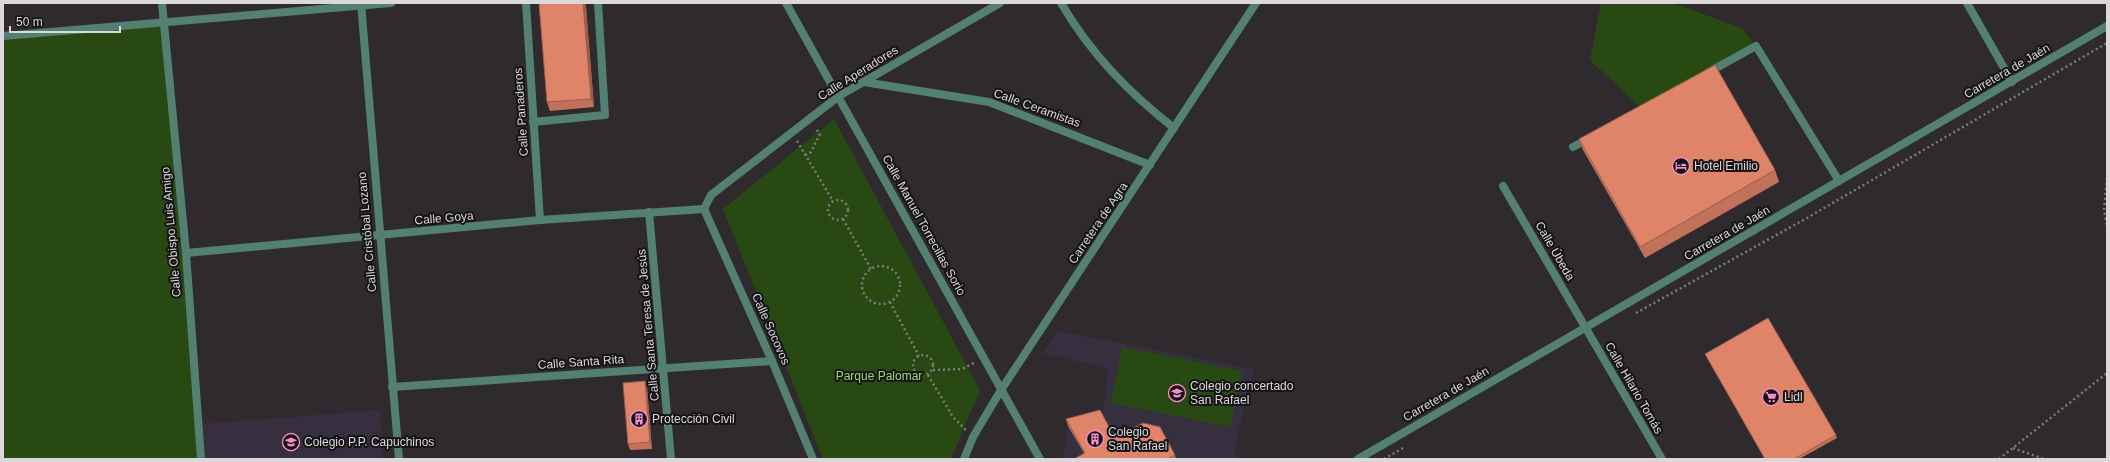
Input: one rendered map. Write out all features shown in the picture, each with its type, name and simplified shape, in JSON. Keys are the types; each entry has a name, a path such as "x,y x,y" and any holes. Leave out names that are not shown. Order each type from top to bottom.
{"street":[{"name":"Calle Obispo Luis Amigo","path":"162,3 186,253 201,459"},
{"path":"3,36 361,4 391,3"},
{"name":"Calle Panaderos","path":"526,3 540,220"},
{"path":"533,122 605,115 598,3"},
{"name":"Calle Manuel Torrecillas Sorio","path":"786,3 1040,459"},
{"name":"Calle Aperadores","path":"704,209 711,195 839,96 1000,3"},
{"path":"1061,3 1078,33 1114,74 1151,110 1174,128"},
{"name":"Carretera de Agra","path":"964,459 973,437 1001,390 1256,3"},
{"path":"1967,3 2012,82"},
{"name":"Calle Cristóbal Lozano","path":"361,4 399,459"},
{"name":"Carretera de Jaén","path":"1358,459 2107,26"},
{"path":"1702,76 1756,46 1839,181"},
{"name":"Calle Ceramistas","path":"864,82 989,102 1150,165"},
{"path":"1573,147 1601,132"},
{"name":"Calle Úbeda","path":"1503,186 1585,328"},
{"name":"Calle Goya","path":"186,253 540,220 704,209"},
{"name":"Calle Socovos","path":"704,209 772,361 813,459"},
{"name":"Calle Santa Teresa de Jesús","path":"649,212 672,459"},
{"name":"Calle Hilario Tomás","path":"1585,328 1662,459"},
{"name":"Calle Santa Rita","path":"392,387 772,361"}],"path":[{"path":"1632,316 1807,218 2107,43"},
{"path":"805,155 811,152 820,134 809,120"},
{"path":"792,133 833,201"},
{"path":"2107,178 2104,210 2107,227"},
{"path":"840,199 848,205 849,211 843,219 833,219 829,214 828,207 833,201 840,199"},
{"path":"843,219 870,269"},
{"path":"879,266 885,267 896,273 900,285 899,291 890,302 881,304 875,303 865,296 862,283 870,269 879,266"},
{"path":"890,302 919,356"},
{"path":"933,370 934,364 931,358 924,355 919,356 913,362 913,369 918,374 928,374 933,370 962,369 984,358"},
{"path":"2000,459 2107,373"},
{"path":"928,374 953,417 973,437"},
{"path":"1384,459 1404,447"},
{"path":"2013,448 2044,459"}],"shaded area":[{"name":"Colegio concertado San Rafael","path":"1057,331 1254,369 1234,450 1238,459 1062,459 1068,426 1102,417 1108,369 1043,353"},
{"name":"Colegio P.P. Capuchinos","path":"380,410 383,459 202,459 199,424"}],"green space":[{"path":"1601,3 1672,3 1742,28 1756,46 1642,109 1590,60"},
{"path":"164,22 201,459 3,459 3,36"},
{"name":"Parque Palomar","path":"834,119 980,390 951,459 823,459 723,209"},
{"path":"1122,347 1242,371 1230,427 1111,403"}],"building":[{"path":"539,3 583,3 591,99 547,102"},
{"name":"Hotel Emilio","path":"1715,65 1775,170 1640,247 1579,139"},
{"name":"Lidl","path":"1768,318 1836,435 1794,459 1765,459 1705,354"},
{"name":"Protección Civil","path":"645,381 650,442 628,444 623,383"},
{"name":"Colegio San Rafael","path":"1100,410 1115,438 1143,423 1160,427 1175,455 1167,459 1074,459 1085,453 1066,419"}],"place":[{"name":"Hotel Emilio","path":"1681,166"},
{"name":"Colegio concertado San Rafael","path":"1177,393"},
{"name":"Lidl","path":"1771,397"},
{"name":"Protección Civil","path":"639,419"},
{"name":"Colegio San Rafael","path":"1095,439"},
{"name":"Colegio P.P. Capuchinos","path":"291,442"}]}
